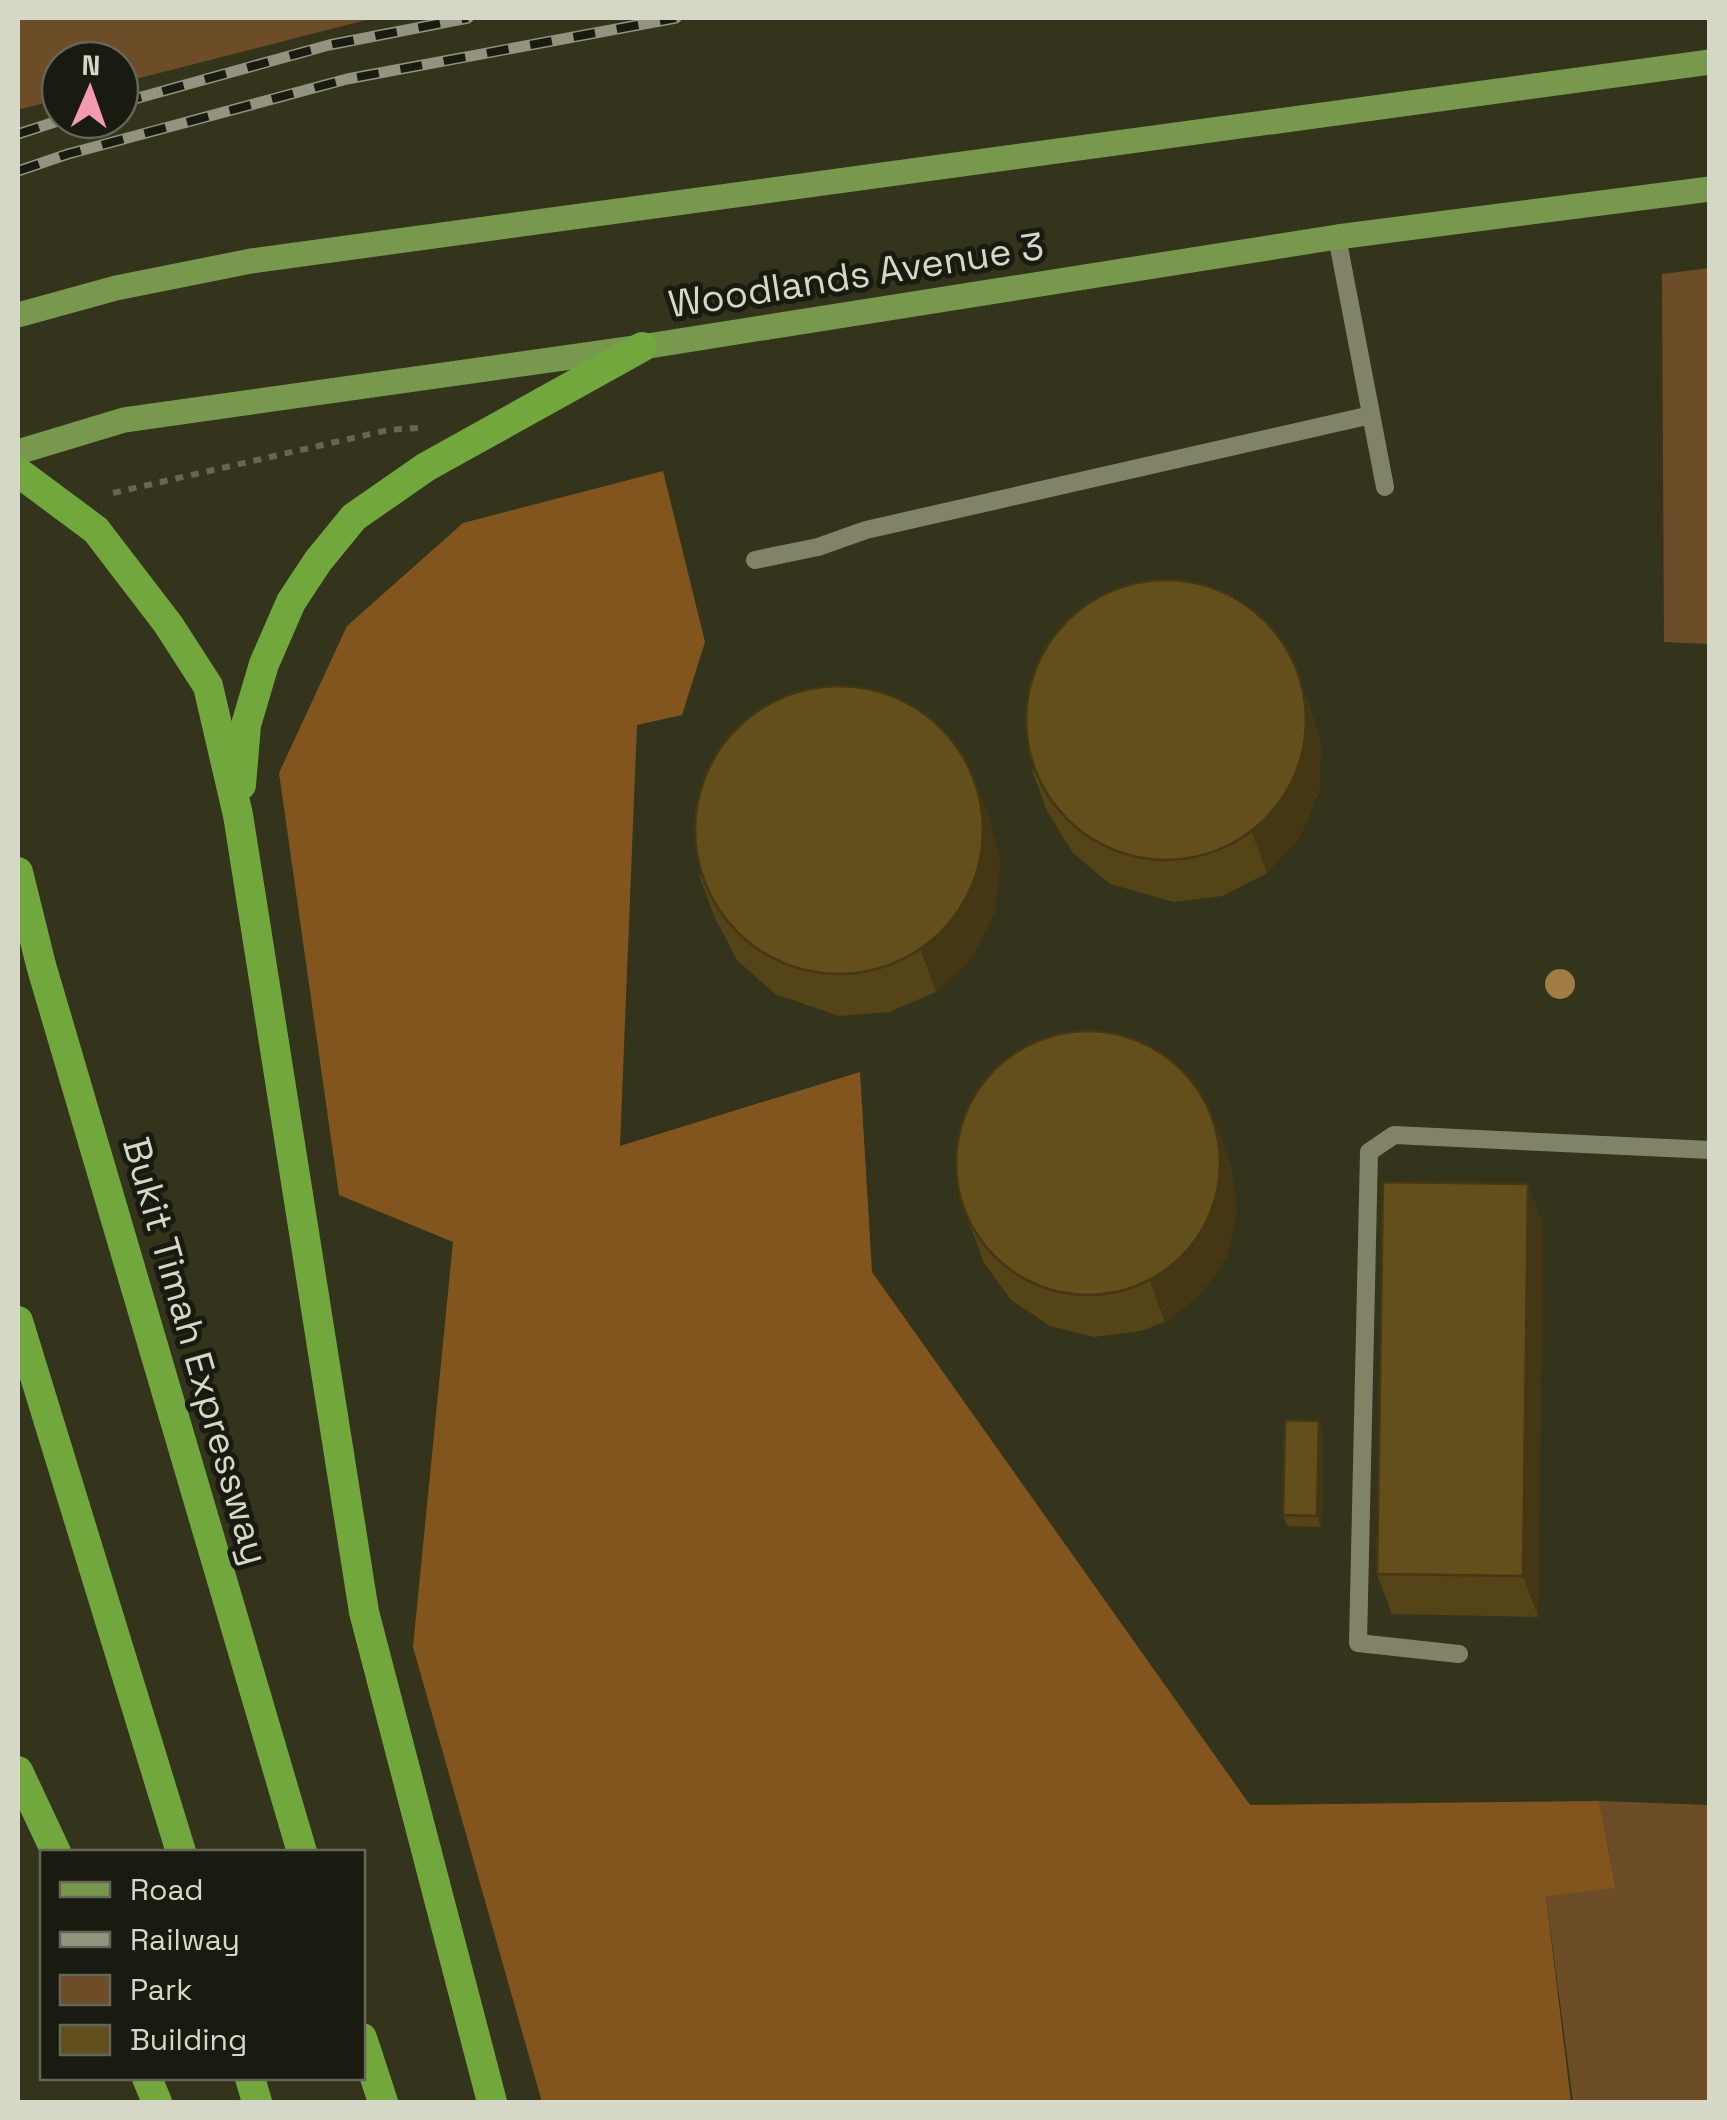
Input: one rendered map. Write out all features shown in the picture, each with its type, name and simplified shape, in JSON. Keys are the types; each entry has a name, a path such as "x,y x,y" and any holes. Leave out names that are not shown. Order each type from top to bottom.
{"highway":[{"path":"238,815 246,724 264,664 291,602 354,518 426,467 642,347"},
{"path":"18,472 96,530 168,624 208,686 238,815 364,1612 492,2102"},
{"name":"Bukit Timah Expressway","path":"18,872 57,1018 301,1850"},
{"path":"18,1321 180,1850"},
{"path":"18,1771 55,1850"},
{"path":"365,2047 384,2102"}],"main road":[{"path":"18,316 116,288 251,261 1710,62"},
{"name":"Woodlands Avenue 3","path":"18,452 124,420 642,347 1337,237 1710,189"}],"lane":[{"path":"1337,237 1385,487"},
{"path":"755,560 818,547 866,530 1371,415"},
{"path":"1459,1654 1358,1643 1370,1152 1394,1135 1710,1150"}],"path":[{"path":"113,493 388,430 422,428"}],"green space":[{"path":"18,18 374,18 140,78 140,40 40,40 40,104 18,110"},
{"path":"1709,268 1709,644 1664,642 1662,274"},
{"path":"1599,1801 1709,1805 1709,2102 1573,2102 1546,1895 1616,1887"}],"shaded area":[{"path":"663,471 705,642 682,715 637,725 620,1146 860,1072 872,1272 1250,1805 1599,1801 1616,1888 1546,1896 1571,2102 542,2102 413,1647 453,1242 339,1195 279,773 347,626 463,523"}],"building":[{"path":"1166,580 1219,591 1265,621 1295,667 1306,720 1295,773 1265,819 1219,849 1166,860 1113,849 1067,819 1037,773 1026,720 1037,667 1067,621 1113,591"},
{"path":"839,686 867,688 894,697 941,728 972,775 981,802 981,858 972,885 941,932 894,963 867,972 839,974 811,972 784,963 737,932 706,885 697,858 695,830 697,802 706,775 737,728 784,697 811,688"},
{"path":"1088,1031 1138,1041 1181,1070 1210,1113 1220,1163 1210,1213 1181,1256 1138,1285 1088,1295 1038,1285 995,1256 966,1213 956,1163 966,1113 995,1070 1038,1041"},
{"path":"1383,1182 1528,1184 1523,1576 1377,1574"},
{"path":"1285,1420 1319,1421 1317,1516 1283,1515"}],"railway":[{"path":"140,97 329,45 468,18"},
{"path":"18,171 347,79 676,18"},
{"path":"18,134 40,127"}]}
